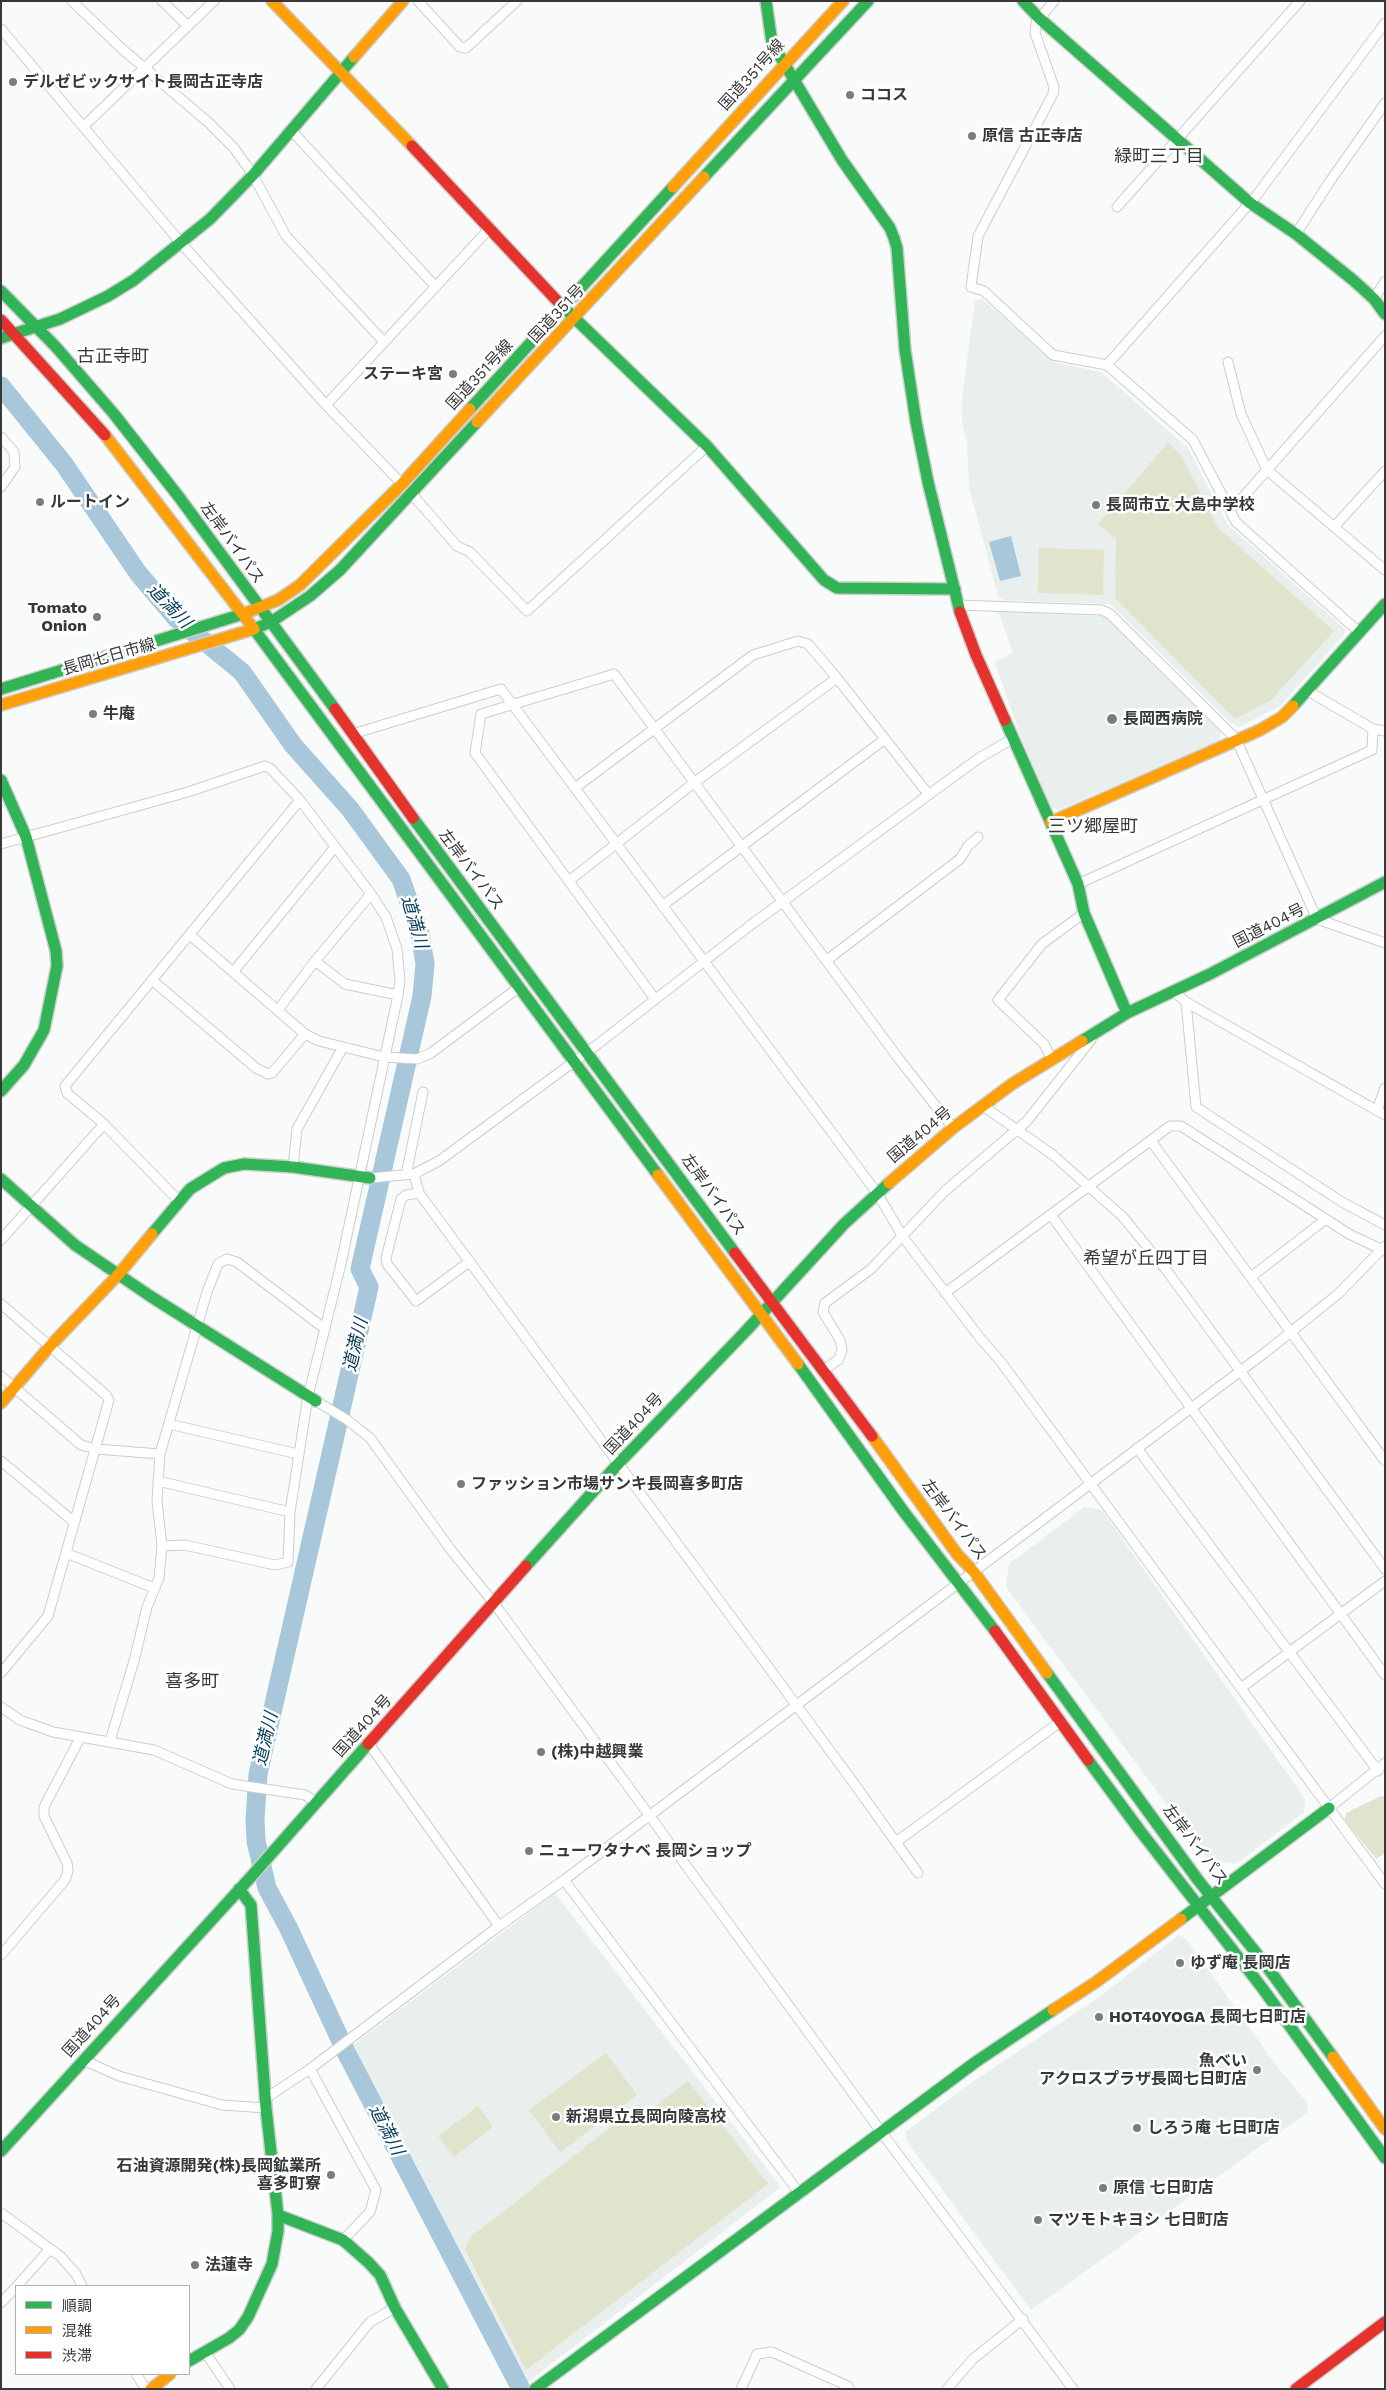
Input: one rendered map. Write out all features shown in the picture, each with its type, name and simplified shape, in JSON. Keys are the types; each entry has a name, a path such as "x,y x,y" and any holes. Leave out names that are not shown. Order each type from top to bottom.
{"main road":[{"path":"272,1 342,72 563,307 707,446 824,580 837,588 955,589"},
{"path":"1,338 60,319 108,296 134,280 182,243 210,219 252,175 403,1"},
{"path":"766,1 770,34 794,81 842,160 890,228 898,248 905,350 916,422 928,482 958,605 976,654 1078,884 1084,913 1126,1013"},
{"name":"国道351号線","path":"243,614 278,600 315,572 402,484 843,1"},
{"name":"国道351号","path":"254,629 271,622 325,585 575,319 868,1"},
{"path":"1023,1 1039,18 1250,203 1296,234 1374,299 1385,314"},
{"name":"左岸バイパス","path":"1,291 37,327 125,428 354,734 422,832 824,1370 957,1554 974,1572 1181,1856 1385,2129"},
{"name":"左岸バイパス","path":"1,320 16,334 104,434 243,614 904,1512 959,1582 1060,1722 1263,1989 1385,2158"},
{"path":"1051,822 1260,730 1282,717 1308,691 1385,604"},
{"name":"長岡七日市線","path":"1,689 243,614"},
{"name":"長岡七日市線","path":"1,705 183,652 254,629"},
{"path":"1,780 26,837 56,951 52,999 44,1030 24,1065 1,1091"},
{"name":"国道404号","path":"1,2151 249,1880 268,1856 493,1602 618,1464 844,1224 877,1193 952,1128 1052,1059 1126,1013 1317,919 1385,882"},
{"path":"1,1403 50,1346 118,1274 179,1201 203,1179 224,1168 244,1164 293,1167 370,1178"},
{"path":"1,1180 75,1245 312,1398"},
{"path":"535,2389 882,2133 977,2060 1096,1982 1329,1808"},
{"path":"190,2360 239,2330 258,2300 275,2252 278,2215 266,2103 251,1905 239,1889"},
{"path":"278,2215 319,2228 343,2240 380,2275 395,2308 443,2389"},
{"path":"1296,2389 1385,2322"},
{"path":"151,2389 169,2375"}],"street":[{"path":"72,1 145,69 209,123 234,148 252,175 276,219 297,249 384,342"},
{"path":"162,1 188,26"},
{"path":"83,127 214,1"},
{"path":"418,1 460,47 466,48 517,1"},
{"path":"1054,1 1036,23 1035,33 1054,87 1053,94 978,236 971,287 984,291 1053,355 1107,364 1193,440 1236,522 1359,632"},
{"path":"1117,208 1300,1"},
{"path":"1107,364 1250,203 1385,23"},
{"path":"1,29 182,243 326,405 402,484"},
{"path":"1296,234 1333,176 1385,103"},
{"path":"291,130 436,287"},
{"path":"326,405 490,228"},
{"path":"1374,299 1385,281"},
{"path":"1229,509 1237,504 1385,336"},
{"path":"1228,362 1241,414 1267,470 1385,570"},
{"path":"1,437 14,452 15,467 1,487"},
{"path":"411,493 458,546 470,552 527,611 707,446"},
{"path":"1334,527 1385,471"},
{"path":"958,605 1102,610 1110,614 1236,739 1317,919 1385,943"},
{"path":"575,788 753,655 798,641 808,644 837,678 929,795"},
{"path":"656,999 475,753 481,714 614,674 952,1128"},
{"path":"570,880 696,782 837,678"},
{"path":"360,732 501,689 877,1193 903,1237 1001,1362 1385,1884"},
{"path":"1308,691 1374,729 1385,731"},
{"path":"1078,884 1372,750 1374,729"},
{"path":"370,1178 407,1175 439,1161 783,902 979,758 1014,738"},
{"path":"662,906 885,739"},
{"path":"1,844 188,792 265,766 271,769 300,800 371,894 386,917 397,949 400,981 388,1057 358,1176 312,1398 298,1454 290,1512 288,1562 282,1565 275,1565 185,1545 162,1546"},
{"path":"179,1201 104,1124 67,1093 65,1086 68,1079 190,935 300,800"},
{"path":"827,960 960,859 968,846 978,838"},
{"path":"234,971 335,847"},
{"path":"278,1010 315,961 371,894"},
{"path":"1052,1059 1044,1044 998,1000 1042,944 1084,913"},
{"path":"190,935 305,1034 319,1041 388,1057 417,1059 431,1053 518,988"},
{"path":"315,961 345,984 398,996"},
{"path":"152,980 263,1073 272,1073 305,1034"},
{"path":"1173,991 1186,1002 1381,1112 1385,1088"},
{"path":"1186,1002 1196,1107 1342,1202 1385,1225"},
{"path":"824,1370 839,1359 842,1350 840,1340 823,1312 825,1302 871,1269 945,1192 1018,1129 1043,1102 1098,1032"},
{"path":"293,1167 298,1129 343,1047"},
{"path":"423,1092 407,1175 918,1873"},
{"path":"983,1106 1018,1129 1089,1186 1123,1217 1145,1243 1240,1370 1385,1569"},
{"path":"1,1240 104,1124"},
{"path":"83,2060 119,2076 222,2105 266,2103 1291,1332 1338,1294 1384,1249 1326,1219 1181,1126 1170,1126 945,1293"},
{"path":"1151,1141 1385,1461"},
{"path":"419,1193 401,1199 386,1258 387,1264 416,1301 469,1262"},
{"path":"1051,1215 1385,1676"},
{"path":"1251,1277 1326,1219"},
{"path":"110,1741 158,1578 162,1546 157,1501 160,1454 211,1278 218,1264 227,1259 238,1262 325,1329"},
{"path":"1,1304 106,1395 109,1400 48,1616 1,1673"},
{"path":"1,1376 81,1445 96,1449 160,1454"},
{"path":"312,1398 346,1419 370,1438 1073,2389"},
{"path":"169,1424 298,1454"},
{"path":"1138,1448 1378,1771"},
{"path":"1,1461 74,1522"},
{"path":"158,1481 290,1512"},
{"path":"66,1553 154,1588"},
{"path":"1241,1688 1385,1581"},
{"path":"1,1707 20,1720 36,1727 80,1738 110,1741 154,1750 221,1780 256,1788 305,1795 316,1802"},
{"path":"896,1842 1060,1722"},
{"path":"1,1955 62,1884 68,1871 67,1863 44,1816 44,1807 80,1738"},
{"path":"369,1744 499,1926"},
{"path":"1329,1808 1385,1764"},
{"path":"564,1880 800,2194"},
{"path":"310,2069 376,2190 370,2212 343,2240"},
{"path":"1,2213 65,2261 81,2285"},
{"path":"17,2285 50,2249"},
{"path":"1,2303 15,2287"},
{"path":"316,2389 370,2322 395,2308"},
{"path":"947,2389 973,2360 1023,2320"},
{"path":"205,2352 230,2389"},
{"path":"741,2389 757,2354 772,2352 848,2386 849,2389"},
{"path":"137,2375 146,2389"}],"shaded area":[{"name":"長岡市立 大島中学校","path":"982,299 1056,363 1101,372 1188,448 1227,524 1345,629 1344,635 1280,706 1239,727 1230,722 1110,604 1003,600 998,596 969,487 967,442 962,422 962,399 975,300"},
{"name":"長岡西病院","path":"998,611 1102,616 1111,620 1221,732 1220,740 1058,810 1051,807 1021,737 995,663 1013,652"},
{"path":"1084,1507 1102,1510 1305,1799 1304,1812 1236,1864 1207,1859 1006,1587 1009,1564"},
{"name":"新潟県立長岡向陵高校","path":"555,1893 781,2187 524,2385 349,2048"},
{"path":"1179,1935 1187,1940 1276,2065 1308,2104 1307,2113 1031,2310 908,2143 905,2132 971,2083 1099,1997"}],"green space":[{"path":"1168,443 1181,455 1218,528 1334,631 1271,700 1235,719 1115,598 1116,539 1098,524"},
{"path":"1039,548 1104,550 1103,595 1082,594 1082,586 1081,594 1038,593"},
{"path":"1381,1796 1385,1797 1385,1853 1376,1859 1345,1820 1346,1813"},
{"path":"606,2053 637,2095 560,2152 529,2110"},
{"path":"688,2081 768,2184 526,2370 465,2249 471,2237 640,2104 647,2113"},
{"path":"478,2106 493,2127 454,2157 438,2136"}],"water":[{"path":"1011,536 1021,576 1000,581 989,542"}],"waterway":[{"name":"道満川","path":"1,386 64,464 138,573 177,619 242,672 293,745 350,809 401,879 420,934 425,964 422,996 360,1269 369,1287 258,1774 255,1820 256,1841 267,1888 288,1927 346,2052 521,2389"}],"traffic: fast":[{"path":"766,1 772,43 842,160 890,228 894,238 897,248 905,350 916,422 928,482 960,612"},
{"path":"704,177 868,1"},
{"path":"1023,1 1039,18 1250,203 1296,234 1353,280 1374,299 1385,314"},
{"path":"1,338 60,319 108,296 134,280 210,219 253,175 354,57"},
{"path":"470,409 673,187"},
{"path":"1,291 56,347 114,414 179,497 335,709"},
{"path":"561,305 707,446 824,580 837,588 955,589"},
{"path":"254,629 271,622 310,596 340,570 477,422"},
{"path":"1293,706 1385,604"},
{"path":"1,689 243,614"},
{"path":"254,629 658,1175"},
{"path":"1005,720 1078,884 1084,913 1127,1013"},
{"path":"1,780 26,837 56,951 57,966 44,1030 24,1065 1,1091"},
{"path":"413,818 735,1253"},
{"path":"1082,1041 1127,1013 1210,974 1385,882"},
{"path":"152,1234 190,1189 224,1168 244,1164 293,1167 370,1178"},
{"path":"1,1179 75,1245 150,1296 316,1401"},
{"path":"526,1566 618,1464 745,1332 844,1224 889,1183"},
{"path":"798,1364 904,1512 995,1631"},
{"path":"1047,1673 1198,1880 1265,1964 1333,2057"},
{"path":"1,2151 249,1879 368,1744"},
{"path":"1088,1760 1141,1832 1263,1989 1385,2158"},
{"path":"1181,1919 1329,1808"},
{"path":"239,1889 251,1905 266,2108 278,2215 343,2240 368,2262 380,2275 395,2308 443,2389"},
{"path":"535,2389 977,2061 1053,2010"},
{"path":"190,2360 229,2338 239,2330 248,2317 272,2264 278,2231 278,2215"}],"traffic: slow":[{"path":"272,1 412,146"},
{"path":"354,57 403,1"},
{"path":"673,187 843,1"},
{"path":"477,422 704,177"},
{"path":"243,614 278,600 300,585 402,484 470,409"},
{"path":"105,435 254,629"},
{"path":"1,705 254,629"},
{"path":"1051,822 1260,730 1282,717 1293,706"},
{"path":"889,1183 953,1128 1012,1084 1082,1041"},
{"path":"658,1175 798,1364"},
{"path":"1,1403 50,1346 118,1275 152,1234"},
{"path":"872,1436 957,1554 974,1572 1047,1673"},
{"path":"1053,2010 1096,1982 1181,1919"},
{"path":"1333,2057 1385,2129"},
{"path":"151,2389 169,2375"}],"traffic: jam":[{"path":"412,146 561,305"},
{"path":"1,320 105,435"},
{"path":"960,612 976,655 1005,720"},
{"path":"335,709 413,818"},
{"path":"735,1253 872,1436"},
{"path":"368,1744 526,1566"},
{"path":"995,1631 1088,1760"},
{"path":"1296,2389 1385,2322"}],"place":[{"name":"デルゼビックサイト長岡古正寺店","path":"13,82"},
{"name":"ココス","path":"850,95"},
{"name":"原信 古正寺店","path":"972,136"},
{"name":"ステーキ宮","path":"453,374"},
{"name":"ルートイン","path":"40,502"},
{"name":"長岡市立 大島中学校","path":"1096,505"},
{"name":"Tomato Onion","path":"97,617"},
{"name":"牛庵","path":"93,714"},
{"name":"長岡西病院","path":"1112,719"},
{"name":"ファッション市場サンキ長岡喜多町店","path":"461,1484"},
{"name":"(株)中越興業","path":"541,1752"},
{"name":"ニューワタナベ 長岡ショップ","path":"529,1851"},
{"name":"ゆず庵 長岡店","path":"1180,1963"},
{"name":"HOT40YOGA 長岡七日町店","path":"1099,2017"},
{"name":"魚べい アクロスプラザ長岡七日町店","path":"1257,2070"},
{"name":"新潟県立長岡向陵高校","path":"556,2117"},
{"name":"しろう庵 七日町店","path":"1137,2128"},
{"name":"石油資源開発(株)長岡鉱業所 喜多町寮","path":"331,2175"},
{"name":"原信 七日町店","path":"1103,2188"},
{"name":"マツモトキヨシ 七日町店","path":"1038,2220"},
{"name":"法蓮寺","path":"195,2265"}],"district":[{"name":"緑町三丁目","path":"1159,157"},
{"name":"古正寺町","path":"113,357"},
{"name":"三ツ郷屋町","path":"1093,827"},
{"name":"希望が丘四丁目","path":"1146,1259"},
{"name":"喜多町","path":"192,1682"}]}
